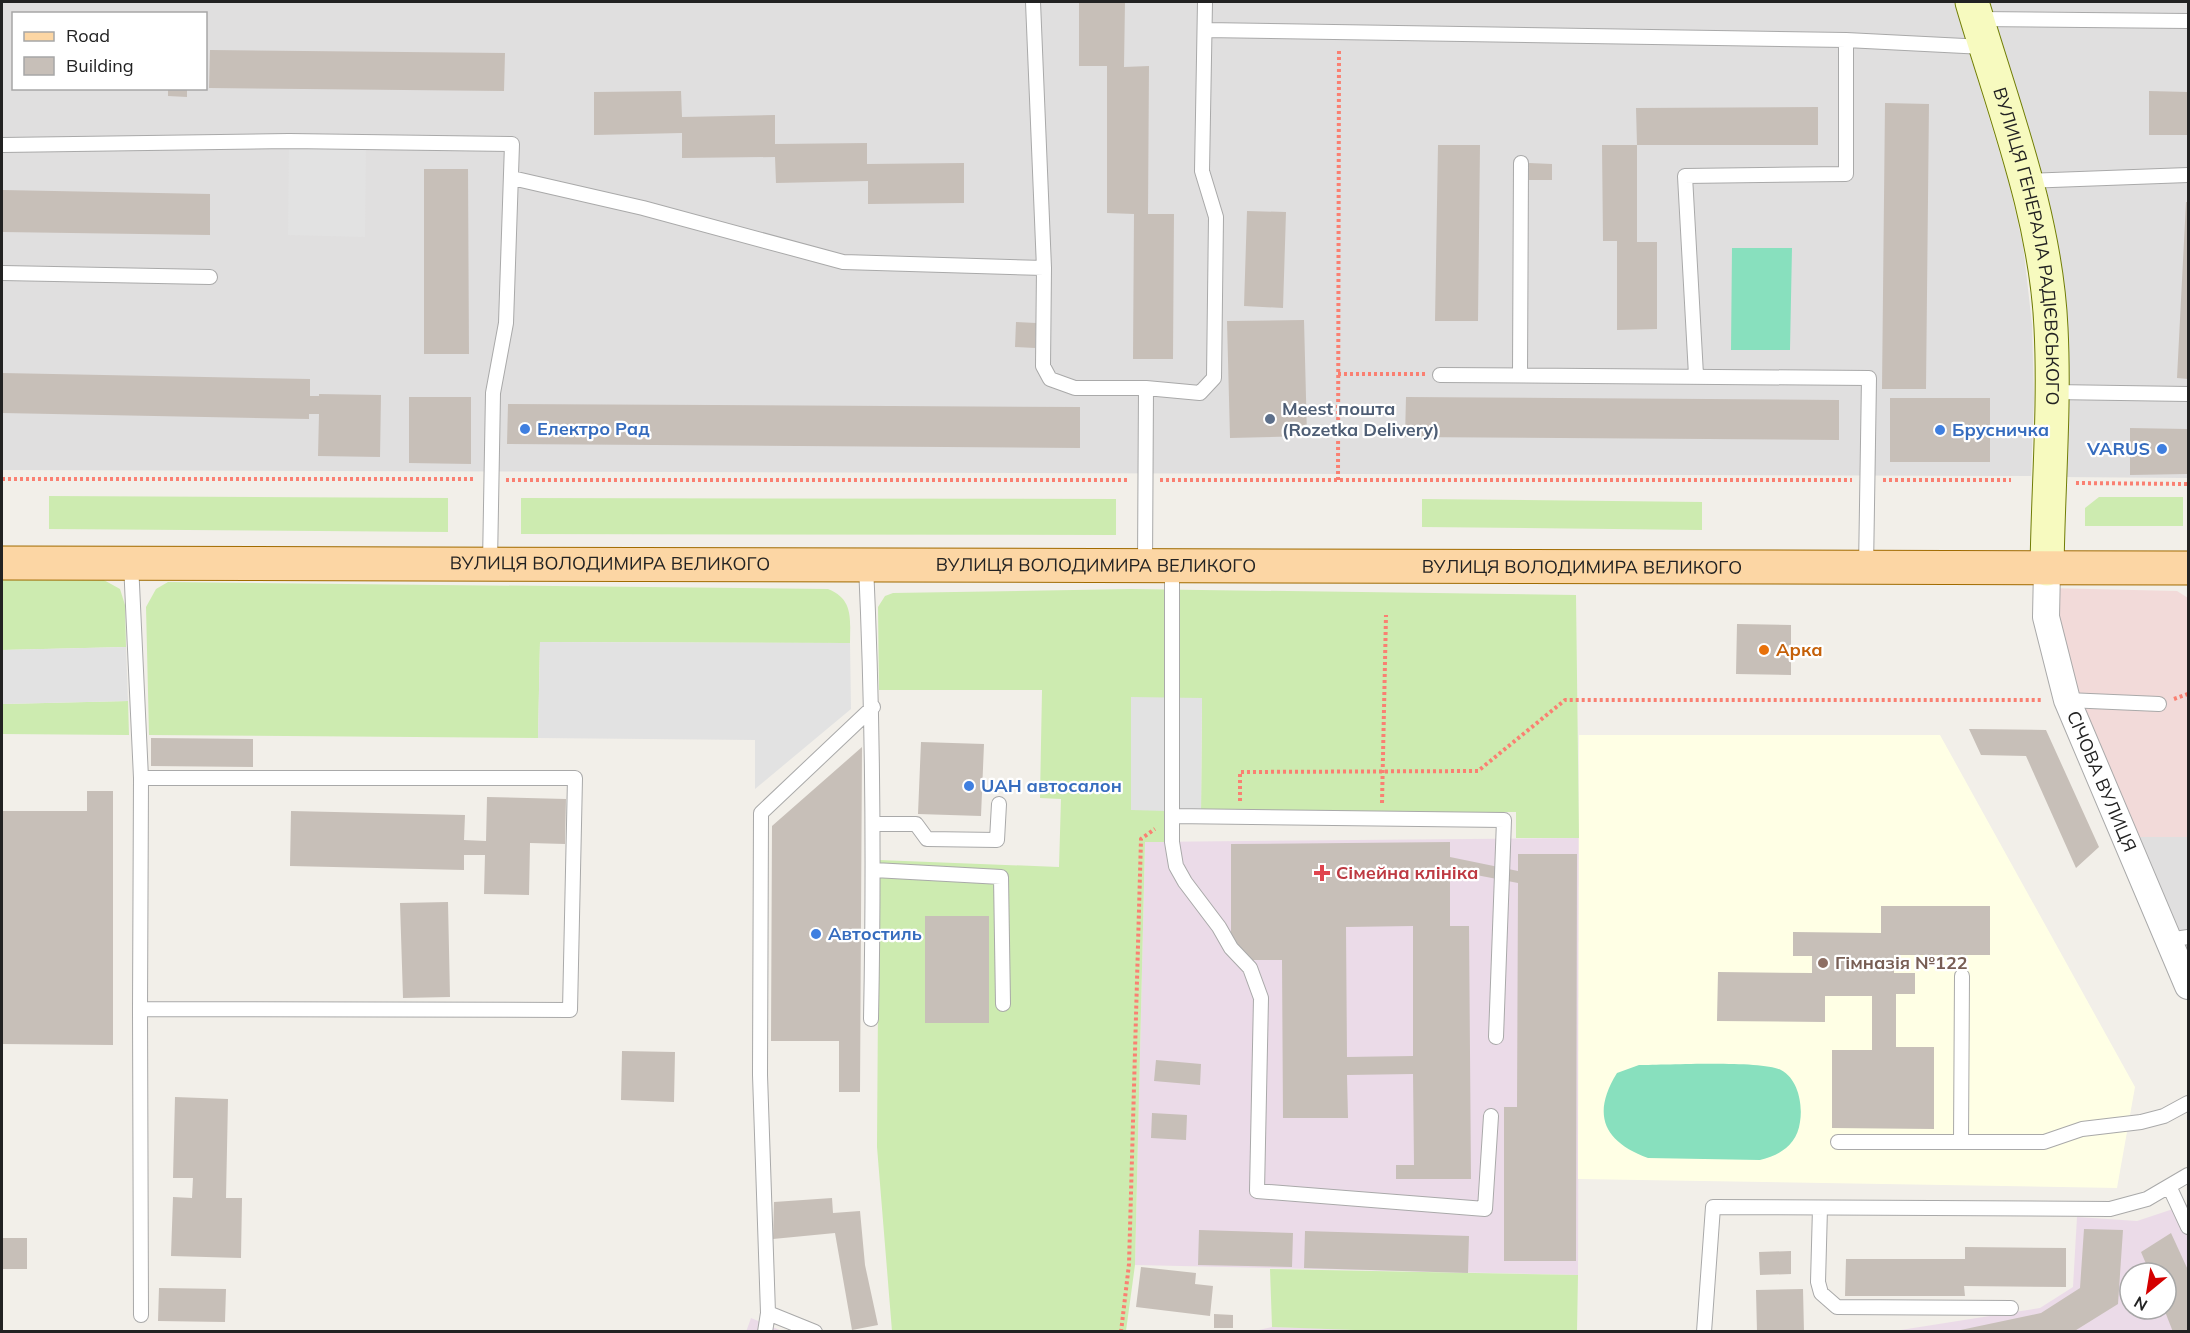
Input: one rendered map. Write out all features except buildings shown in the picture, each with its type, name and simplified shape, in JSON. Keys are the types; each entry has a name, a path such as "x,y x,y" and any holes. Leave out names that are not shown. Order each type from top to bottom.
{"main road":[{"name":"ВУЛИЦЯ ВОЛОДИМИРА ВЕЛИКОГО","path":"2,563 866,563 1866,569 2188,568"}],"street":[{"name":"ВУЛИЦЯ ГЕНЕРАЛА РАДІЄВСЬКОГО","path":"1978,23 2026,181 2039,237 2051,326 2047,568"},
{"name":"СІЧОВА ВУЛИЦЯ","path":"2047,568 2046,617 2067,700 2178,938 2188,986"}],"lane":[{"path":"1033,2 1044,268 1043,366 1050,379 1075,388 1146,388 1200,393 1214,378 1216,217 1202,171 1205,2"},
{"path":"1205,30 1846,40 1978,23 2188,21"},
{"path":"1696,375 1685,176 1846,174 1846,40"},
{"path":"2,145 289,141 512,144 506,323 493,393 490,563"},
{"path":"1520,375 1521,163"},
{"path":"2026,181 2188,175"},
{"path":"512,178 643,208 843,262 1044,268"},
{"path":"2,273 210,277"},
{"path":"1440,375 1869,378 1866,569"},
{"path":"1146,388 1147,480 1159,565 1172,842 1176,866 1231,948 1250,968 1261,998 1257,1191 1485,1209 1491,1116"},
{"path":"2051,392 2188,394"},
{"path":"131,563 141,778 141,1315"},
{"path":"866,563 873,707 874,870 871,1019"},
{"path":"2067,700 2159,704"},
{"path":"765,1332 768,1313 760,1075 761,813 873,707"},
{"path":"140,1009 570,1010 575,778 141,778"},
{"path":"874,824 916,824 927,840 998,840 999,804"},
{"path":"1172,816 1504,820 1496,1037"},
{"path":"874,870 1001,877 1003,1004"},
{"path":"1961,1142 1962,976"},
{"path":"1838,1142 2044,1142 2082,1129 2130,1124 2164,1116 2188,1103"},
{"path":"1704,1332 1713,1207 2110,1209 2147,1200 2188,1175"},
{"path":"2169,1186 2188,1227"},
{"path":"1820,1208 1818,1282 1821,1293 1838,1307 2011,1308"},
{"path":"768,1313 815,1332"}],"path":[{"path":"1338,480 1339,32"},
{"path":"1338,374 1440,375"},
{"path":"2,479 2011,480"},
{"path":"2076,483 2188,484"},
{"path":"1383,819 1386,615"},
{"path":"1240,817 1240,772 1478,771 1565,700 2067,700"},
{"path":"1121,1332 1129,1264 1141,839 1172,816"}],"shaded area":[{"path":"2,2 1954,2 2009,183 2023,245 2032,324 2034,398 2031,476 2,470"},
{"path":"1990,2 2188,2 2188,478 2059,477 2065,327 2056,230 2040,167"},
{"path":"289,141 366,143 365,237 288,235"},
{"path":"2047,588 2177,591 2188,598 2188,837 2124,837 2067,700"},
{"path":"540,642 850,643 851,709 755,789 755,740 538,738"},
{"path":"126,647 128,701 3,704 2,650"},
{"path":"1131,697 1202,698 1201,812 1131,810"},
{"name":"Гімназія №122","path":"1579,735 1940,735 2135,1087 2117,1188 1578,1179"},
{"path":"2124,837 2188,837 2188,986"},
{"path":"1579,838 1578,1275 1135,1265 1145,842"},
{"path":"2188,1204 2188,1331 1888,1332 2040,1308 2073,1287 2077,1217 2137,1221"},
{"path":"751,1318 782,1331 746,1332"},
{"path":"1272,1327 1409,1331 1250,1332"}],"green space":[{"path":"1732,248 1792,248 1790,350 1731,350"},
{"path":"49,496 448,498 448,532 49,529"},
{"path":"2099,497 2183,497 2183,526 2085,526 2085,508"},
{"path":"521,498 1116,499 1116,535 521,534"},
{"path":"1422,499 1702,502 1702,530 1422,527"},
{"path":"2,579 102,579 120,589 125,605 126,647 2,650"},
{"path":"168,582 828,589 842,598 849,611 850,643 540,642 538,738 149,735 146,607 156,589"},
{"path":"1131,589 1576,595 1579,838 1516,838 1516,812 1201,812 1202,698 1131,698 1172,811 1172,842 1145,842 1135,1265 1126,1331 892,1331 877,1147 879,860 1059,867 1061,799 1040,798 1042,690 879,690 878,607 885,596 893,593"},
{"path":"2,650 4,704 128,701 129,735 2,734"},
{"path":"1735,1064 1781,1070 1792,1079 1800,1100 1800,1122 1795,1137 1781,1152 1760,1160 1648,1158 1621,1144 1612,1135 1606,1125 1604,1114 1609,1088 1617,1073 1639,1065"},
{"path":"1270,1269 1578,1275 1577,1331 1409,1332 1272,1327"}],"place":[{"name":"Meest пошта (Rozetka Delivery)","path":"1270,419"},
{"name":"Електро Рад","path":"525,429"},
{"name":"Брусничка","path":"1940,430"},
{"name":"VARUS","path":"2162,449"},
{"name":"Арка","path":"1764,650"},
{"name":"UAH автосалон","path":"969,786"},
{"name":"Сімейна клініка","path":"1322,873"},
{"name":"Автостиль","path":"816,934"},
{"name":"Гімназія №122","path":"1823,963"}]}
